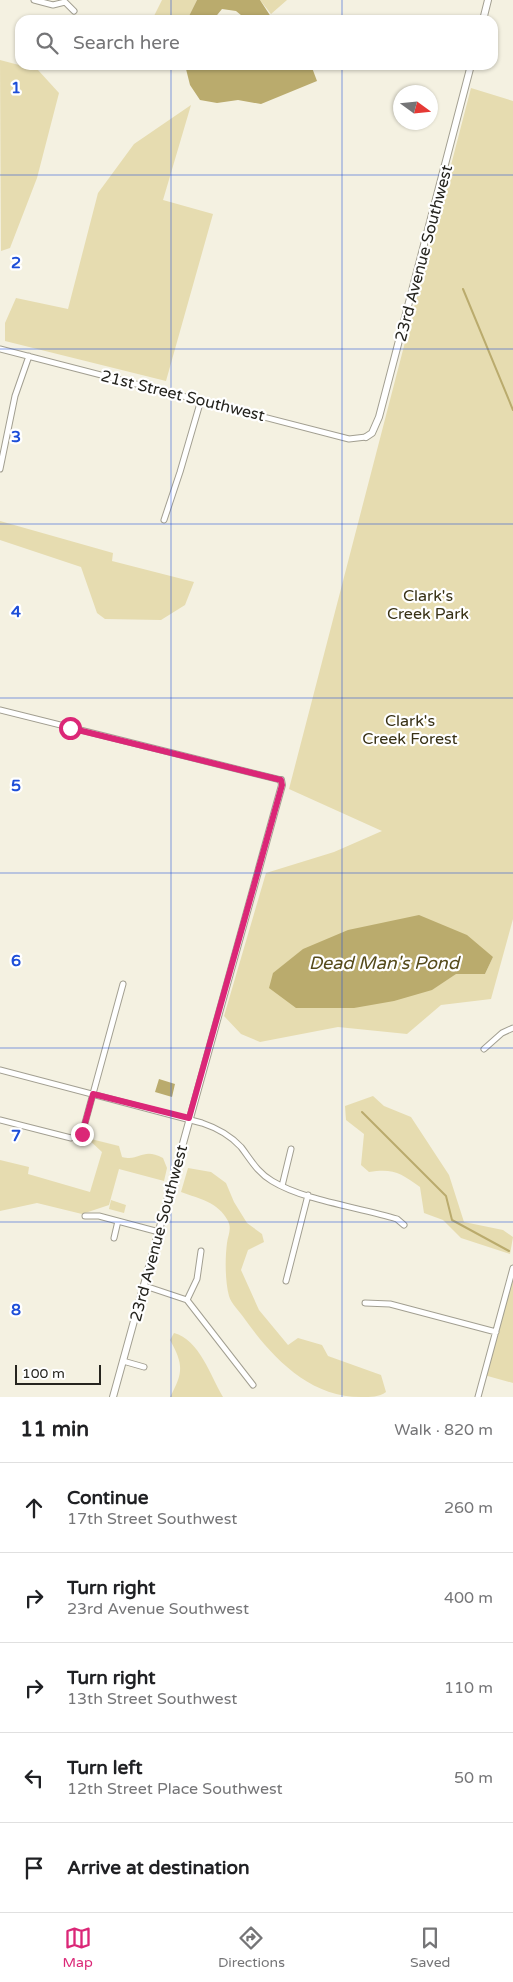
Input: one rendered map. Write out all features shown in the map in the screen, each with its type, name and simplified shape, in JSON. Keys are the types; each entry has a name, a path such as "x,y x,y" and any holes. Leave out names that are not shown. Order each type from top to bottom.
{"street":[{"path":"34,0 54,5 65,1 74,11"},
{"path":"484,15 488,0"},
{"name":"23rd Avenue Southwest","path":"366,437 372,433 380,417 470,70"},
{"name":"21st Street Southwest","path":"0,349 350,439 366,437"},
{"path":"0,469 15,396 29,356"},
{"path":"164,520 189,445 201,400"},
{"path":"0,710 281,780"},
{"name":"23rd Avenue Southwest","path":"113,1397 282,785 281,780"},
{"path":"0,1120 75,1138 84,1131 123,984"},
{"path":"484,1049 497,1037 513,1028"},
{"path":"0,1070 189,1118 225,1133 242,1148 260,1172 282,1186 308,1195 388,1216 404,1224"},
{"path":"282,1186 291,1149"},
{"path":"286,1281 308,1195"},
{"path":"85,1216 94,1215 159,1232"},
{"path":"114,1238 118,1221"},
{"path":"186,1300 197,1279 201,1251"},
{"path":"478,1397 513,1268"},
{"path":"145,1286 186,1300 253,1385"},
{"path":"365,1303 390,1304 496,1332"},
{"path":"123,1361 144,1367"}],"green space":[{"path":"162,0 197,0 190,15 154,15"},
{"path":"260,0 287,0 271,14"},
{"path":"0,60 15,64 15,70 38,70 59,93 37,178 10,248 1,251"},
{"name":"Clark's Creek Forest","path":"471,88 513,101 513,919 491,999 441,1005 407,1034 338,1027 260,1042 241,1034 224,1016 266,873 334,852 382,831 289,789","holes":["493,957 485,974 456,974"]},
{"path":"191,105 163,200 213,214 166,381 5,341 5,323 16,298 68,309 98,193 134,144"},
{"path":"0,521 113,553 112,561 194,582 185,605 161,620 105,619 97,613 81,567 0,540"},
{"path":"373,1096 384,1106 411,1117 449,1175 464,1222 503,1230 513,1237 510,1254 461,1238 443,1220 424,1213 420,1187 407,1178 391,1171 369,1172 361,1165 364,1134 346,1120 345,1106"},
{"path":"87,1138 119,1146 122,1157 133,1158 150,1154 163,1158 167,1168 164,1181 119,1169 109,1205 82,1214 37,1203 0,1211 0,1160 29,1167 28,1174 90,1192 102,1152"},
{"path":"188,1168 211,1172 226,1183 234,1202 247,1223 262,1234 264,1242 248,1250 241,1270 259,1310 288,1345 298,1338 322,1345 328,1356 381,1375 386,1392 378,1396 361,1397 342,1395 325,1390 294,1372 267,1347 235,1307 229,1296 226,1270 226,1249 230,1229 228,1221 214,1205 181,1192"},
{"path":"111,1200 126,1205 124,1213 109,1209"},
{"path":"513,1268 513,1383 484,1375"},
{"path":"174,1333 191,1343 209,1370 223,1397 170,1397 180,1369 178,1356 170,1340"}],"water":[{"path":"197,0 260,0 270,15 241,15 236,11 222,9 217,15 190,15"},
{"path":"186,70 313,70 317,81 261,104 238,100 217,103 200,100 190,85"},
{"name":"Dead Man's Pond","path":"419,915 467,935 493,957 485,974 456,974 432,990 394,1001 354,1008 296,1008 269,988 273,973 303,949 348,930"},
{"path":"159,1079 175,1084 172,1097 155,1092"}],"waterway":[{"path":"463,289 513,410"},
{"path":"362,1112 446,1196 452,1220 509,1251"}],"route":[{"path":"70,728 281,780 282,785 189,1118 93,1094 82,1134"}],"park label":[{"name":"Clark's Creek Park","path":"428,604"}]}
